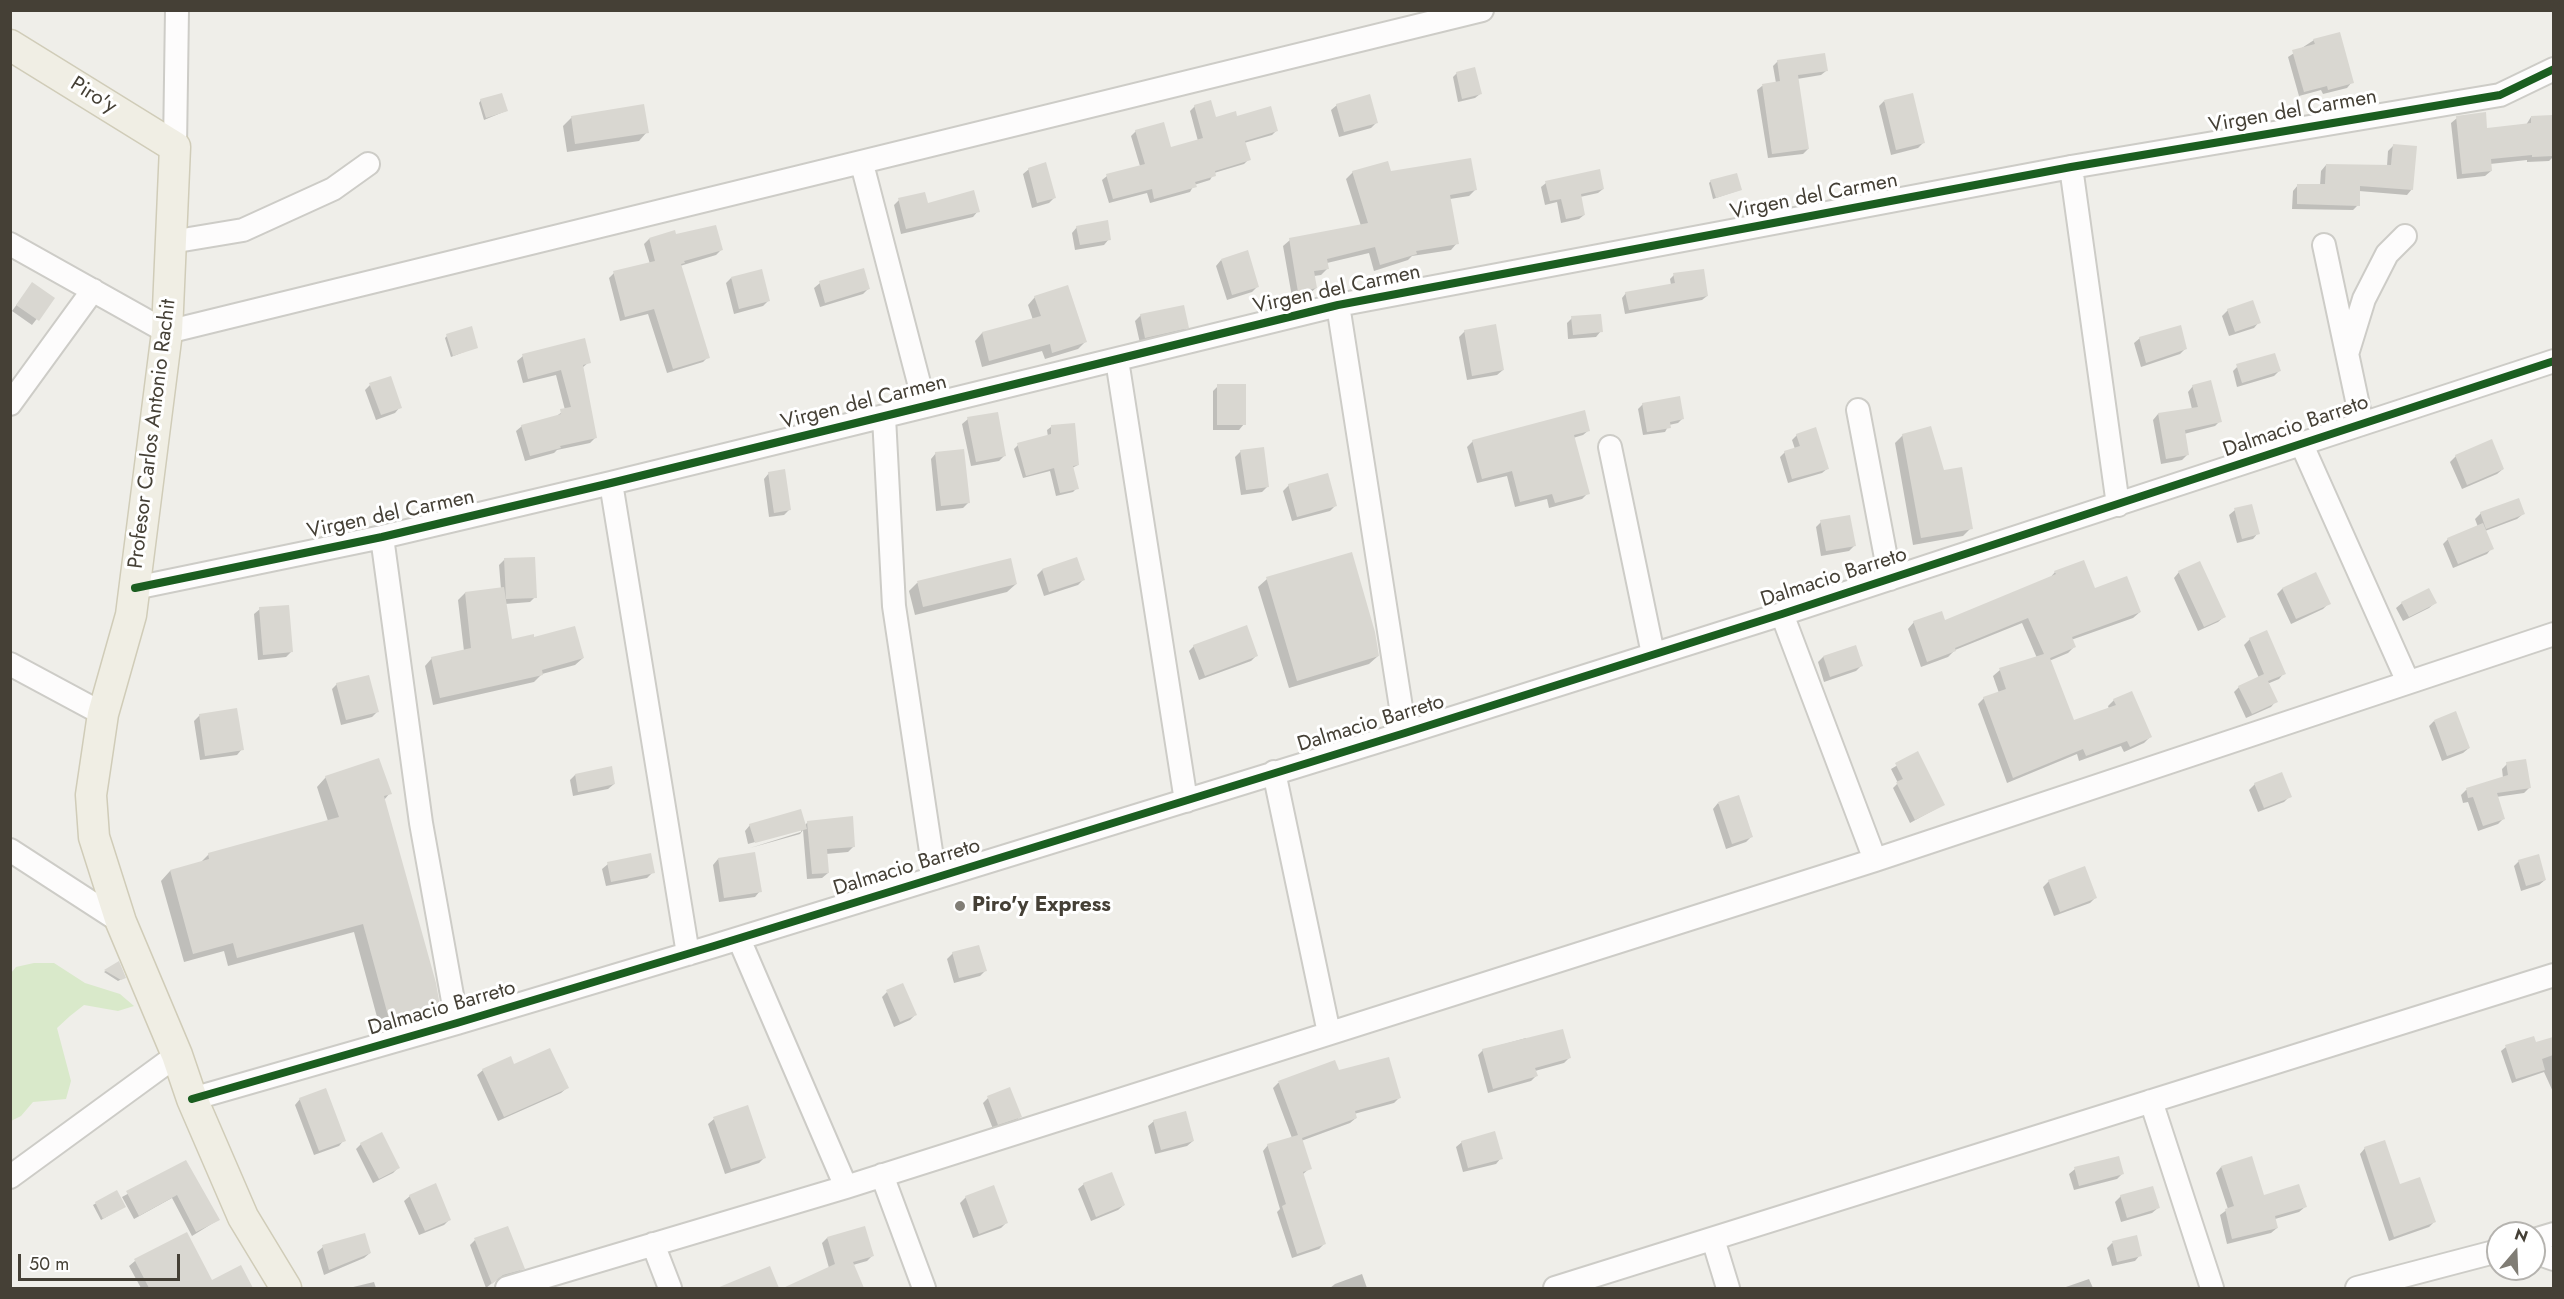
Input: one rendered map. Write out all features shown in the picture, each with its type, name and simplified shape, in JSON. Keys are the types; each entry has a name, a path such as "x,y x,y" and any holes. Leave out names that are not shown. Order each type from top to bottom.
{"main road":[{"name":"Piro'y","path":"10,45 175,147"},
{"name":"Profesor Carlos Antonio Rachit","path":"175,147 168,332 131,615 104,714 91,795 94,837 120,922 177,1055 192,1099 243,1217 286,1288"}],"street":[{"path":"175,147 177,10"},
{"path":"10,244 168,332 862,164 1482,10"},
{"name":"Virgen del Carmen","path":"135,588 382,537 1338,305 2072,167 2500,95 2553,69"},
{"path":"171,242 243,230 333,189 368,164"},
{"path":"862,164 925,406"},
{"path":"2072,167 2118,504"},
{"path":"2348,352 2364,299 2387,254 2404,236"},
{"path":"2324,245 2362,424"},
{"path":"10,404 93,290"},
{"path":"1338,305 1406,733"},
{"path":"1117,360 1186,801"},
{"name":"Dalmacio Barreto","path":"192,1099 739,939 1406,733 1890,579 2553,361"},
{"path":"1858,410 1890,579"},
{"path":"884,417 894,606 935,878"},
{"path":"2302,445 2408,682"},
{"path":"1610,447 1653,654"},
{"path":"611,483 688,954"},
{"path":"382,537 421,823 457,1023"},
{"path":"1782,614 1875,860"},
{"path":"507,1288 846,1187 1875,860 2553,634"},
{"path":"10,664 104,714"},
{"path":"1274,772 1329,1033"},
{"path":"10,850 120,922"},
{"path":"739,939 846,1187"},
{"path":"1555,1288 2553,975"},
{"path":"10,1177 177,1055"},
{"path":"2151,1101 2212,1288"},
{"path":"882,1175 924,1288"},
{"path":"1713,1239 1728,1288"},
{"path":"652,1244 670,1288"},
{"path":"2357,1288 2486,1254"}],"green space":[{"path":"34,963 54,963 85,983 120,994 134,1006 118,1011 84,1005 57,1028 71,1081 66,1099 33,1102 21,1116 11,1121 11,973 16,967"}],"building":[{"path":"2340,32 2354,83 2328,90 2327,86 2304,92 2292,50 2315,44 2313,39"},
{"path":"1825,53 1828,71 1798,75 1809,149 1772,154 1762,84 1780,81 1777,60"},
{"path":"1475,67 1482,94 1462,99 1456,72"},
{"path":"502,93 508,111 486,118 480,99"},
{"path":"1913,93 1925,143 1896,150 1884,100"},
{"path":"1370,94 1378,123 1344,132 1336,104"},
{"path":"1211,100 1216,117 1236,111 1237,116 1271,106 1278,131 1245,141 1251,160 1215,171 1216,176 1195,182 1197,187 1154,199 1152,189 1113,199 1106,174 1145,164 1135,130 1164,122 1171,147 1203,138 1194,105"},
{"path":"644,104 649,133 575,144 571,116"},
{"path":"2486,112 2487,128 2531,123 2531,116 2553,115 2553,156 2532,157 2532,155 2491,159 2492,171 2462,174 2456,116"},
{"path":"2393,144 2417,146 2413,190 2360,186 2360,206 2297,204 2297,184 2325,184 2326,164 2391,165"},
{"path":"1471,158 1477,190 1450,195 1459,244 1416,251 1417,254 1380,265 1375,247 1327,259 1329,269 1314,271 1317,288 1298,292 1289,238 1368,223 1352,171 1388,161 1391,171"},
{"path":"1046,162 1056,198 1037,203 1028,168"},
{"path":"1600,169 1604,189 1581,194 1585,215 1566,219 1561,199 1550,201 1545,181"},
{"path":"1737,173 1742,190 1716,198 1710,180"},
{"path":"974,190 980,212 906,229 898,198 925,192 928,203"},
{"path":"1108,220 1111,240 1080,245 1076,226"},
{"path":"716,225 723,250 684,261 685,263 681,264 710,358 673,369 654,309 625,317 613,271 655,261 649,238 675,230 676,234"},
{"path":"1248,250 1259,287 1232,295 1221,259"},
{"path":"864,268 870,289 825,303 819,281"},
{"path":"762,269 770,301 739,309 731,277"},
{"path":"1704,269 1708,296 1629,310 1625,292 1675,283 1673,273"},
{"path":"32,282 55,298 39,321 16,305"},
{"path":"1068,285 1087,342 1052,353 1050,344 989,361 982,332 1041,316 1034,296"},
{"path":"2253,300 2261,323 2235,332 2227,309"},
{"path":"1184,305 1189,328 1145,338 1140,314"},
{"path":"1601,314 1603,332 1573,335 1571,316"},
{"path":"1496,324 1504,370 1472,376 1464,330"},
{"path":"2181,325 2187,349 2146,363 2139,337"},
{"path":"472,326 478,348 453,356 446,334"},
{"path":"585,338 591,363 583,365 597,438 560,446 561,448 530,456 521,425 561,414 560,409 571,407 561,370 528,379 522,354"},
{"path":"2275,353 2281,371 2242,383 2236,364"},
{"path":"391,376 402,408 381,415 369,383"},
{"path":"2211,380 2222,422 2185,430 2189,455 2166,459 2158,413 2198,407 2192,385"},
{"path":"1217,384 1246,384 1246,425 1217,425"},
{"path":"1680,396 1684,419 1670,422 1671,428 1647,432 1642,403"},
{"path":"1585,410 1590,431 1574,435 1590,494 1555,503 1552,494 1520,502 1512,471 1482,479 1472,440"},
{"path":"998,412 1006,456 976,462 967,417"},
{"path":"1075,423 1079,465 1073,466 1079,489 1060,493 1054,468 1026,476 1017,443 1051,434 1051,425"},
{"path":"1931,426 1944,470 1962,467 1973,529 1921,538 1902,434"},
{"path":"1816,427 1829,469 1792,479 1784,451 1800,446 1796,434"},
{"path":"2492,439 2504,469 2467,485 2455,455"},
{"path":"1264,447 1269,487 1246,490 1240,450"},
{"path":"964,449 970,503 941,506 935,452"},
{"path":"785,469 791,510 774,513 768,472"},
{"path":"1328,473 1337,506 1297,517 1288,484"},
{"path":"2519,498 2525,514 2486,529 2480,512"},
{"path":"2252,504 2260,534 2242,539 2234,508"},
{"path":"1850,515 1856,546 1826,551 1820,520"},
{"path":"2483,523 2494,549 2458,564 2447,538"},
{"path":"1352,552 1375,632 1379,656 1297,681 1266,577"},
{"path":"535,557 537,598 506,599 504,558"},
{"path":"1077,557 1085,580 1049,592 1042,569"},
{"path":"1011,558 1017,584 923,607 917,581"},
{"path":"2084,560 2095,588 2127,576 2141,612 2072,637 2076,647 2050,658 2074,720 2116,705 2113,699 2132,691 2152,737 2130,747 2127,741 2086,756 2083,749 2013,778 1983,697 2006,689 1999,668 2044,654 2028,618 1927,662 1913,621 1942,611 1945,620"},
{"path":"2200,561 2226,617 2204,627 2178,571"},
{"path":"2316,572 2331,604 2296,619 2282,588"},
{"path":"504,587 512,639 534,634 534,637 575,626 584,658 542,670 543,675 440,698 431,657 471,648 465,592"},
{"path":"2429,588 2437,603 2409,617 2401,602"},
{"path":"289,605 293,652 263,655 259,607"},
{"path":"1247,625 1258,656 1205,676 1193,645"},
{"path":"2267,630 2286,674 2268,681 2278,702 2252,714 2238,686 2264,674 2249,638"},
{"path":"1856,645 1863,666 1830,677 1823,656"},
{"path":"369,675 379,712 346,720 336,683"},
{"path":"237,708 244,750 205,756 199,714"},
{"path":"2456,711 2470,748 2447,756 2434,720"},
{"path":"1918,751 1945,805 1915,820 1896,782 1903,779 1895,763"},
{"path":"379,758 392,794 384,796 436,983 440,1006 389,1019 363,924 237,958 233,943 193,954 170,870 209,859 208,853 339,817 325,776"},
{"path":"2526,759 2531,788 2497,793 2505,819 2483,826 2473,797 2468,798 2466,788 2508,775 2506,762"},
{"path":"612,766 615,784 578,792 575,774"},
{"path":"2282,772 2292,797 2264,808 2254,783"},
{"path":"1739,795 1753,837 1732,844 1718,802"},
{"path":"801,809 807,829 755,843 749,824"},
{"path":"853,816 855,847 827,849 829,873 812,874 807,821"},
{"path":"755,852 762,892 724,898 718,858"},
{"path":"651,853 655,873 611,882 607,862"},
{"path":"2539,854 2546,880 2526,886 2518,860"},
{"path":"2085,866 2097,898 2060,912 2048,880"},
{"path":"979,945 987,971 959,978 952,952"},
{"path":"119,961 126,978 121,980 104,970"},
{"path":"903,983 917,1015 900,1022 886,990"},
{"path":"1563,1029 1571,1058 1535,1068 1538,1076 1493,1089 1482,1049"},
{"path":"2534,1036 2536,1042 2553,1037 2553,1055 2542,1059 2545,1070 2516,1079 2505,1045"},
{"path":"550,1048 569,1088 504,1117 482,1069 511,1056 514,1064"},
{"path":"1389,1057 1401,1098 1355,1111 1357,1118 1302,1138 1312,1169 1303,1172 1326,1244 1297,1254 1282,1206 1286,1204 1267,1144 1298,1135 1278,1081 1335,1060 1339,1070"},
{"path":"1010,1087 1022,1117 998,1125 987,1096"},
{"path":"326,1088 346,1141 319,1151 299,1098"},
{"path":"748,1105 766,1158 731,1169 713,1117"},
{"path":"1186,1111 1194,1141 1161,1150 1153,1120"},
{"path":"1495,1131 1503,1159 1468,1168 1461,1141"},
{"path":"382,1132 400,1168 379,1179 360,1143"},
{"path":"2385,1140 2400,1184 2420,1177 2436,1222 2394,1237 2364,1147"},
{"path":"2119,1156 2124,1174 2079,1186 2074,1167"},
{"path":"2252,1156 2264,1195 2299,1184 2307,1207 2275,1216 2278,1228 2232,1239 2225,1209 2234,1206 2221,1166"},
{"path":"186,1160 220,1220 196,1232 177,1195 139,1216 126,1191"},
{"path":"1112,1172 1125,1205 1096,1217 1083,1183"},
{"path":"436,1183 451,1220 425,1231 409,1195"},
{"path":"994,1185 1008,1223 979,1234 965,1196"},
{"path":"2153,1186 2160,1208 2127,1218 2120,1195"},
{"path":"117,1190 126,1207 103,1219 95,1202"},
{"path":"508,1226 525,1269 503,1275 492,1284 474,1238"},
{"path":"865,1226 874,1256 853,1262 864,1288 783,1288 835,1264 827,1237"},
{"path":"187,1232 212,1280 241,1265 253,1288 149,1288 134,1259"},
{"path":"365,1233 371,1253 329,1270 322,1245"},
{"path":"2137,1235 2142,1256 2117,1262 2112,1241"},
{"path":"770,1266 779,1288 717,1288"}],"cycle path":[{"path":"135,588 382,537 1338,305 2071,167 2500,95 2554,69"},
{"path":"192,1099 714,946 1405,733 1782,614 2554,361"}],"place":[{"name":"Piro'y Express","path":"960,906"}]}
